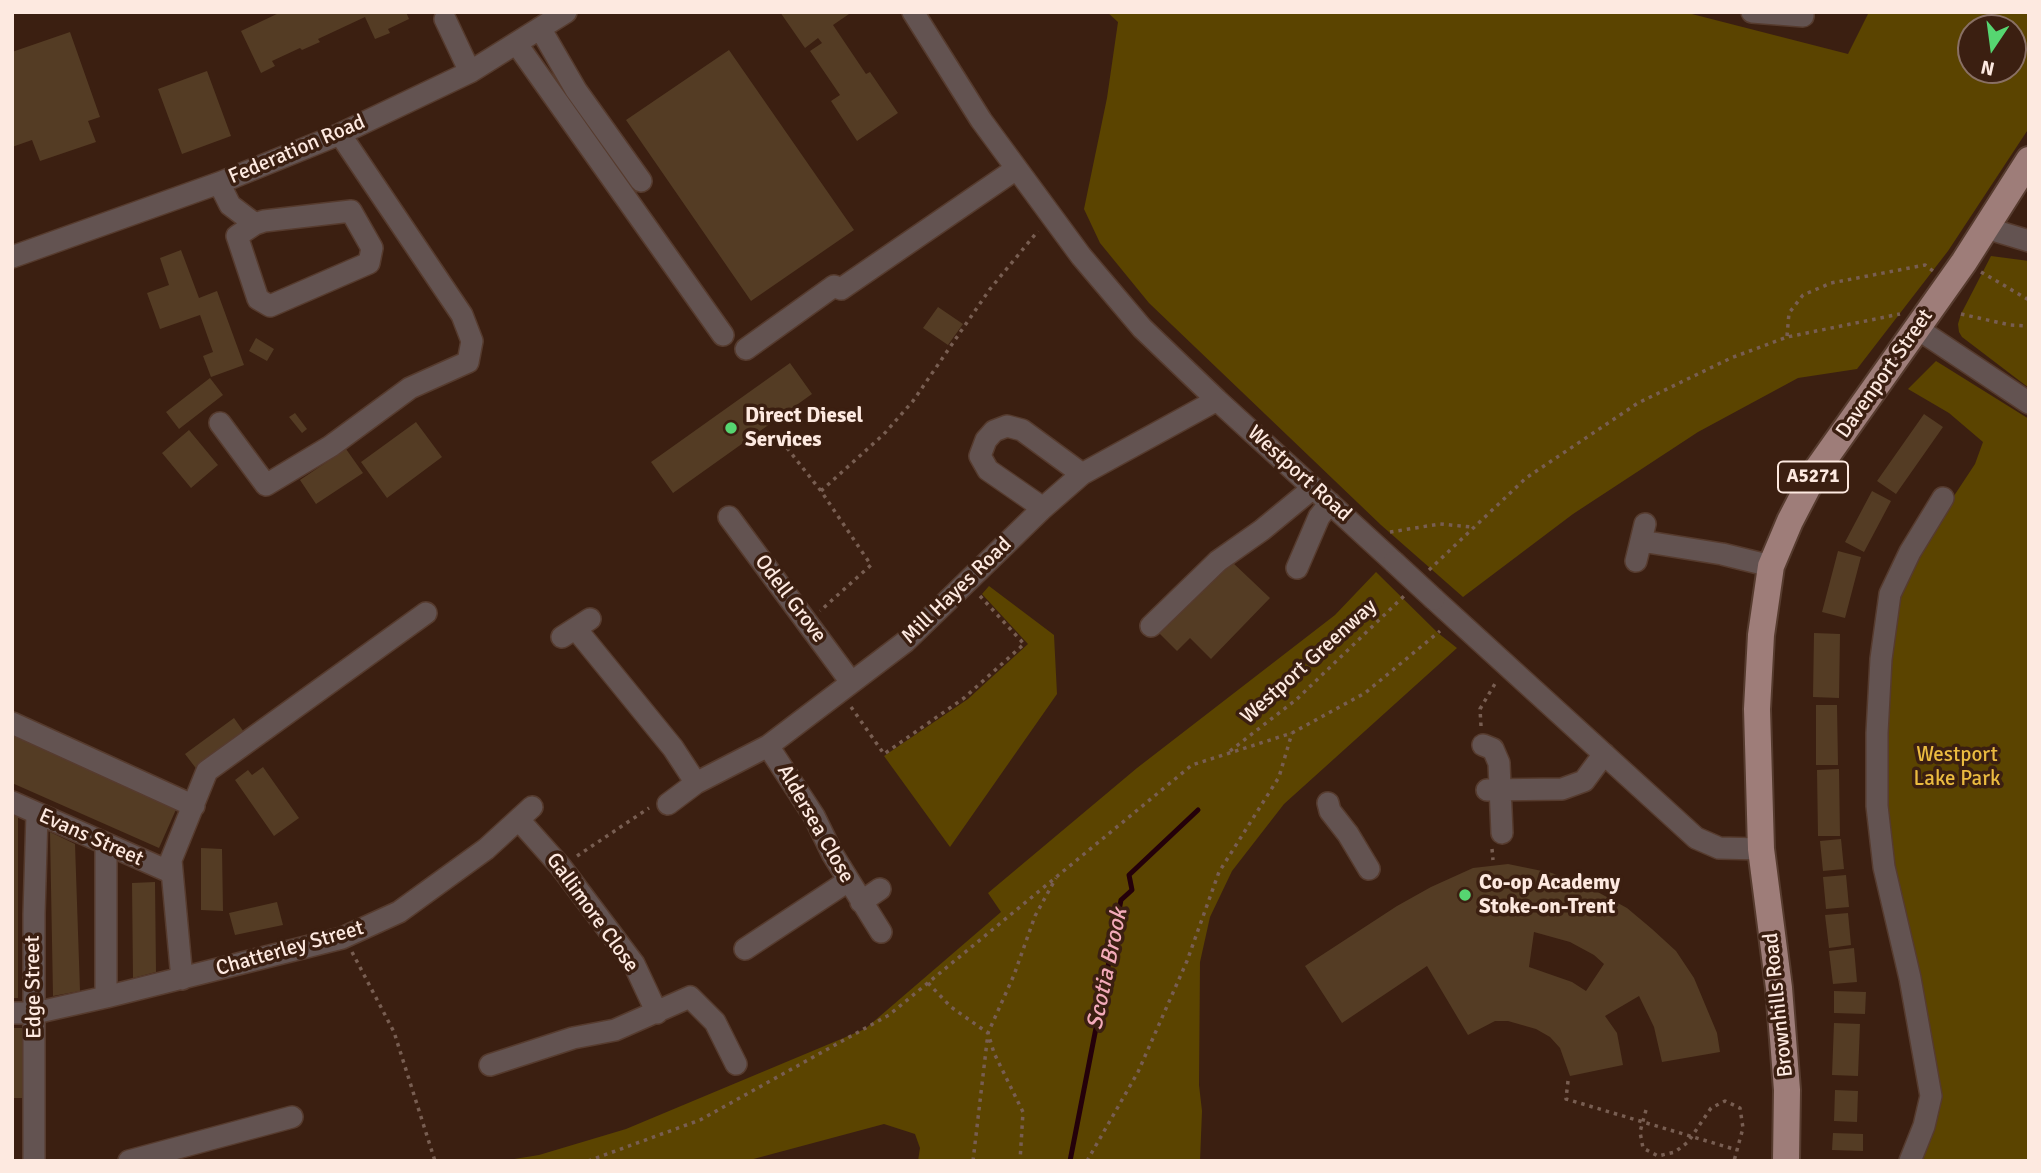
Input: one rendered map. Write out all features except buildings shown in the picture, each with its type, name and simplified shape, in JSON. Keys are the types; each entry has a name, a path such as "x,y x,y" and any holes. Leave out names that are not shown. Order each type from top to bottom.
{"main road":[{"name":"Davenport Street","path":"1761,849 1757,709 1761,635 1771,566 1816,471 1909,321 1957,272 2029,160"},
{"name":"Brownhills Road","path":"1761,849 1779,988 1787,1090 1786,1161"}],"street":[{"name":"Federation Road","path":"12,257 55,239 219,183 340,134 470,72 566,12"},
{"name":"Westport Road","path":"913,12 981,120 1016,169 1081,256 1142,328 1217,400 1696,838 1718,848 1761,849"},
{"path":"1752,12 1803,16 1804,12"},
{"path":"445,19 470,72"},
{"path":"540,28 576,90 641,181"},
{"path":"516,43 723,335"},
{"path":"219,423 266,485 331,446 410,388 468,362 472,341 462,316 340,134"},
{"path":"746,349 834,286 841,289 1016,169"},
{"path":"219,183 230,205 237,236 258,299 270,306 369,263 372,248 351,211 264,221 237,236"},
{"path":"230,205 255,224"},
{"path":"1986,228 2029,241"},
{"path":"1909,321 2029,403"},
{"name":"Mill Hayes Road","path":"668,804 696,783 768,746 905,642 1043,508 1082,474 1217,400"},
{"path":"1043,508 988,470 980,456 986,440 994,431 1007,426 1022,430 1082,474"},
{"path":"1150,626 1218,561 1314,488"},
{"path":"1910,1161 1924,1126 1931,1096 1910,978 1884,867 1877,806 1877,733 1881,659 1890,594 1910,552 1943,498"},
{"path":"1297,568 1319,517 1330,503"},
{"name":"Odell Grove","path":"729,517 808,622 845,686"},
{"path":"1641,542 1722,554 1771,566"},
{"path":"182,979 170,872 171,860 207,771 426,613"},
{"path":"576,628 673,748 696,783"},
{"path":"12,723 196,802"},
{"name":"Aldersea Close","path":"768,746 814,816 848,881 881,932"},
{"path":"1483,746 1493,749 1499,763 1494,790 1502,833"},
{"path":"1494,790 1562,789 1584,781 1604,754"},
{"name":"Evans Street","path":"12,802 170,872"},
{"path":"1328,803 1330,811 1348,834 1369,869"},
{"name":"Gallimore Close","path":"526,813 561,867 634,964 657,1013"},
{"name":"Chatterley Street","path":"12,1013 35,1013 106,997 342,938 399,912 485,849 526,813"},
{"name":"Edge Street","path":"34,1161 34,914 37,814"},
{"path":"106,844 106,997"},
{"path":"745,949 848,881"},
{"name":"Aldersea Close","path":"861,902 880,888"},
{"path":"490,1065 573,1038 615,1030 690,997 715,1022 736,1064"},
{"path":"129,1161 292,1117"}],"path":[{"path":"821,491 884,434 913,401 990,289 1052,216"},
{"path":"1787,337 1789,313 1803,295 1831,283 1925,265 1957,272 2029,300"},
{"path":"1961,314 2010,325 2029,326"},
{"path":"1426,573 1526,478 1638,402 1731,358 1787,337 1909,321"},
{"path":"787,448 821,491 870,565 808,622"},
{"path":"1363,533 1395,532 1440,524 1472,527"},
{"path":"845,686 884,754 964,698 1024,644 967,581"},
{"name":"Westport Greenway","path":"1225,755 1297,699 1411,589"},
{"path":"588,1161 700,1120 889,1015 1192,765 1292,733 1365,693 1455,618"},
{"path":"1483,746 1480,709 1493,685 1510,669"},
{"path":"1087,1161 1139,1072 1187,961 1219,872 1279,777 1292,733"},
{"path":"561,867 646,809 668,804"},
{"path":"973,1161 988,1033 1014,975 1035,916 1057,876"},
{"path":"342,938 358,959 394,1032 435,1161"},
{"path":"928,983 951,1007 988,1033 994,1053 1023,1112 1020,1161"},
{"path":"1568,1081 1566,1099 1737,1150"},
{"path":"1646,1110 1640,1132 1643,1148 1658,1156 1675,1152 1692,1137 1711,1108 1725,1101 1740,1108 1743,1128 1734,1161"}],"green space":[{"path":"1107,12 1684,12 1848,54 1869,12 2029,12 2029,128 1948,251 1857,369 1798,378 1698,432 1573,514 1463,597 1381,525 1149,303 1100,243 1084,209 1107,98 1118,22"},
{"path":"1991,256 2029,261 2029,388 1959,332 1961,314"},
{"name":"Westport Lake Park","path":"1936,361 2029,419 2029,1161 1918,1161 1936,1103 1886,826 1883,708 1901,594 1944,511 1975,464 1983,442 1949,413 1908,389"},
{"path":"1376,572 1457,648 1284,804 1232,871 1210,917 1200,962 1200,1161 918,1161 920,1148 915,1134 884,1124 746,1161 502,1161 539,1155 626,1129 865,1029 1001,912 988,893 1137,768 1335,615"},
{"path":"989,586 1054,635 1057,694 950,847 884,756 968,699 1028,644 982,594"}],"waterway":[{"name":"Scotia Brook","path":"1070,1161 1121,900 1132,890 1129,875 1198,810"}],"place":[{"name":"Direct Diesel Services","path":"731,428"},
{"name":"Co-op Academy Stoke-on-Trent","path":"1465,895"}]}
